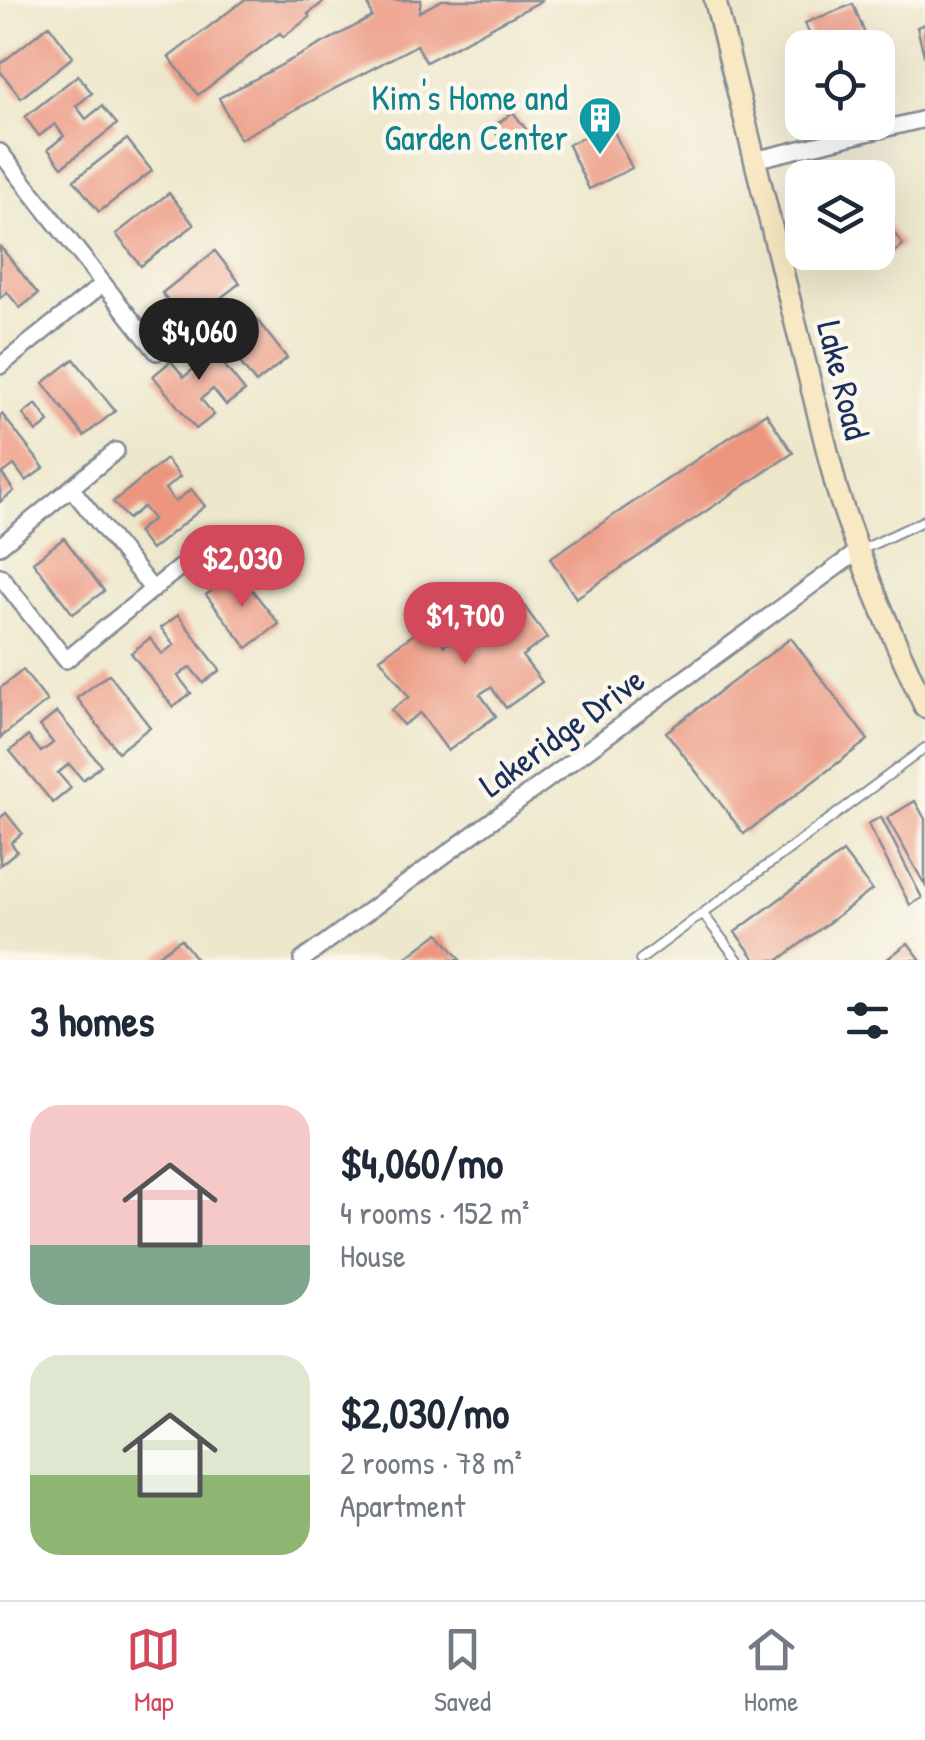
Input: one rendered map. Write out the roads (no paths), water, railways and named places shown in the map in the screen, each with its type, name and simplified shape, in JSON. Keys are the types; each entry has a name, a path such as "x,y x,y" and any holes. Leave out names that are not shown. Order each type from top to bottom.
{"street":[{"name":"Lake Road","path":"714,0 837,490 857,552 925,708"},
{"path":"754,160 925,119"},
{"path":"0,152 156,352"},
{"path":"0,366 103,284"},
{"path":"0,546 116,451"},
{"path":"71,488 152,590"},
{"path":"0,576 66,660 206,546"},
{"name":"Lakeridge Drive","path":"302,960 857,552"}],"lane":[{"path":"857,552 925,520"},
{"path":"640,960 925,748"},
{"path":"702,914 738,960"}],"place":[{"name":"Kim's Home and Garden Center","path":"600,156"}]}
